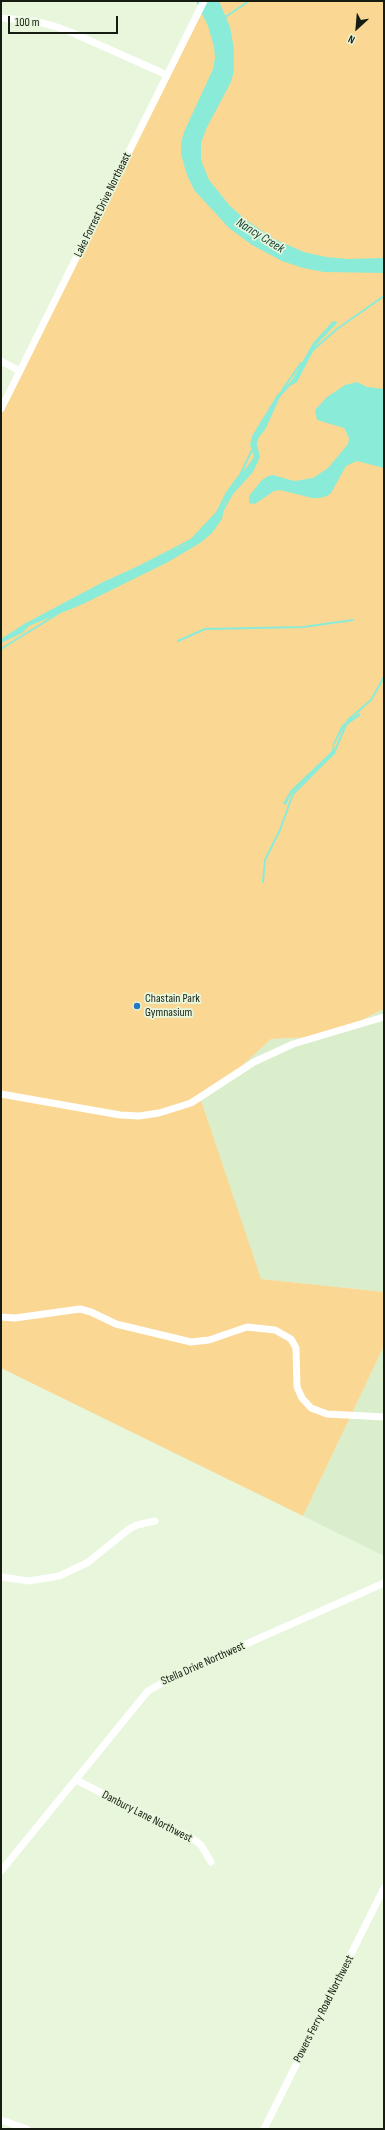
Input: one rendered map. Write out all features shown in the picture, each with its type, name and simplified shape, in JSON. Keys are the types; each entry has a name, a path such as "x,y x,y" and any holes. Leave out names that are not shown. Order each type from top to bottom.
{"street":[{"name":"Lake Forrest Drive Northeast","path":"1,409 204,1"},
{"path":"1,18 34,21 54,26 74,33 167,75"},
{"path":"1,361 20,371"},
{"path":"1,1094 120,1115 139,1116 159,1113 191,1104 254,1062 293,1044 384,1017"},
{"path":"1,1317 15,1318 80,1309 91,1312 116,1324 191,1342 209,1340 247,1327 275,1330 291,1339 296,1348 297,1387 302,1398 311,1408 327,1414 384,1417"},
{"path":"1,1577 28,1581 59,1576 87,1563 133,1527 155,1521"},
{"name":"Stella Drive Northwest","path":"1,1871 141,1698 156,1686 176,1675 384,1583"},
{"name":"Danbury Lane Northwest","path":"76,1780 193,1839 201,1845 212,1862"},
{"name":"Powers Ferry Road Northwest","path":"266,2128 384,1888"},
{"path":"1,2120 27,2129"}],"shaded area":[{"path":"206,1 384,1 384,1010 381,1010 332,1036 271,1039 212,1093 201,1100 261,1279 384,1292 384,1346 303,1516 1,1368 1,406"},
{"path":"381,1010 384,1010 384,1292 260,1279 201,1099 271,1039 332,1036"},
{"path":"384,1346 384,1556 303,1516"}],"water":[{"name":"Nancy Creek","path":"196,1 219,1 230,27 234,49 234,71 231,82 207,127 201,143 201,160 209,180 230,206 246,220 274,239 304,252 326,257 348,259 384,258 384,273 324,272 303,268 282,261 252,245 229,228 194,190 187,175 181,154 181,143 184,132 213,69 215,58 214,47 208,26"},
{"path":"333,321 338,322 317,344 297,382 290,386 280,397 265,430 256,440 260,457 253,472 225,503 222,519 212,533 200,543 168,562 83,604 29,626 22,633 1,643 1,639 24,624 103,582 185,545 216,512 226,492 254,457 250,445 252,436 277,395 292,380 313,343"},
{"path":"357,382 367,387 384,389 384,468 357,461 346,466 331,493 327,496 312,498 280,490 274,491 255,504 249,503 249,496 262,480 268,476 273,475 294,481 313,478 328,468 348,444 349,438 344,428 317,420 315,410 327,397 345,385"},
{"path":"359,713 361,715 344,727 334,745 335,754 291,794 286,805 283,804 290,791 332,751 333,744 342,725"}],"waterway":[{"path":"224,18 249,1"},
{"path":"312,351 337,329 384,296"},
{"path":"282,390 301,363"},
{"path":"255,444 259,435"},
{"path":"240,475 252,450"},
{"path":"222,512 233,492"},
{"path":"127,573 191,540"},
{"path":"1,649 56,615"},
{"path":"178,641 205,629 303,627 353,620"},
{"path":"334,753 348,720 371,700 384,677"},
{"path":"263,882 265,860 280,830 293,794 328,759"}],"place":[{"name":"Chastain Park Gymnasium","path":"137,1006"}]}
